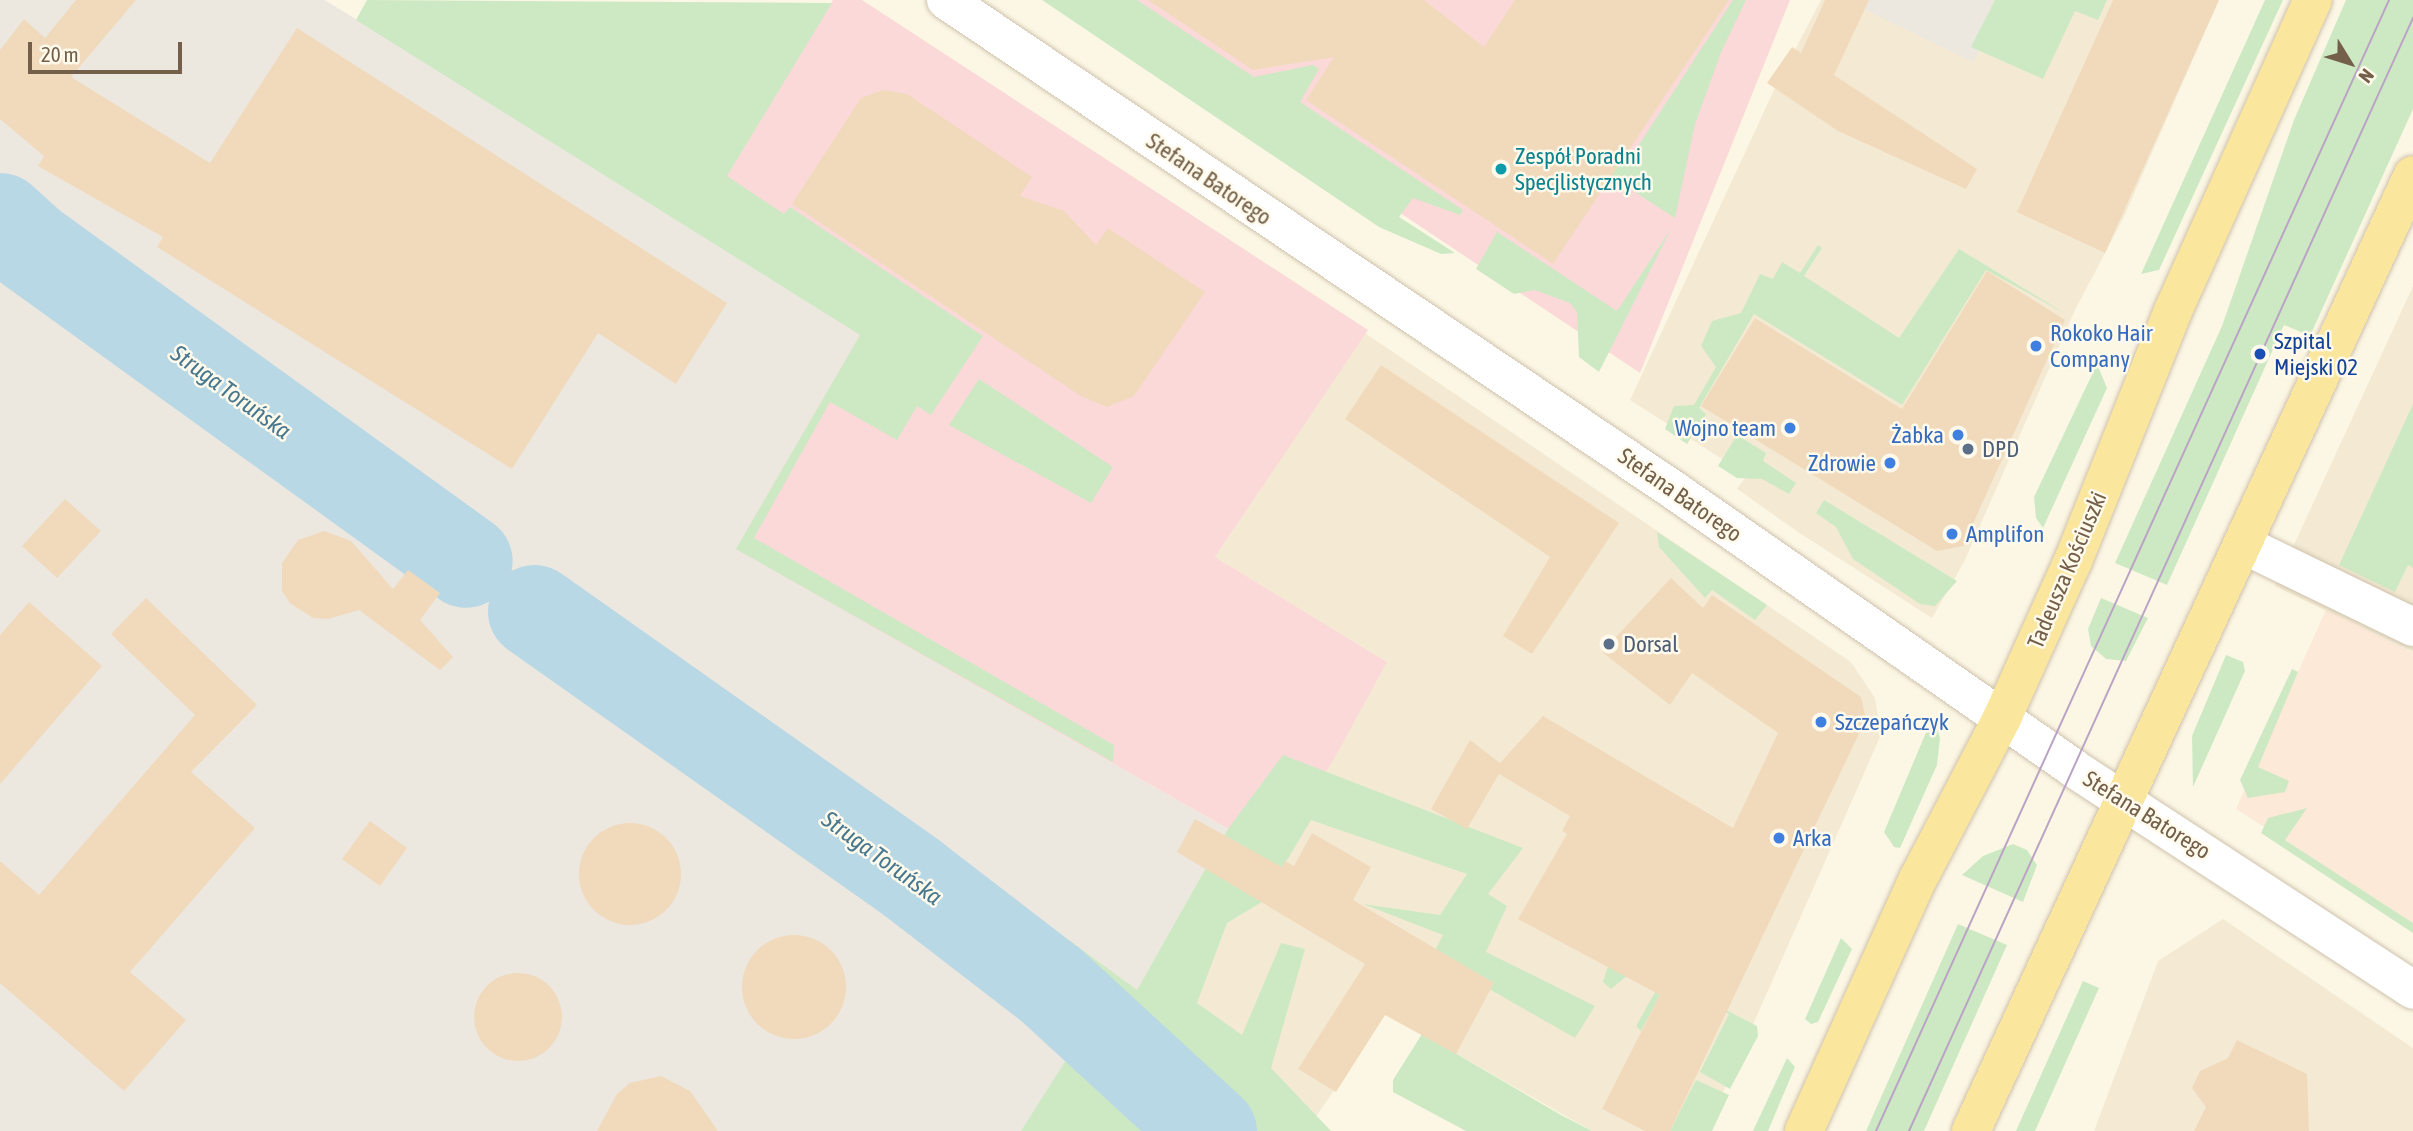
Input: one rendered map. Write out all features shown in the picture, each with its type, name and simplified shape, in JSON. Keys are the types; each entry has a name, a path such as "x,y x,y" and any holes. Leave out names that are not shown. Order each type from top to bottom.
{"main road":[{"name":"Tadeusza Kościuszki","path":"1804,1131 1918,879 2003,718 2073,561 2173,311 2313,0"},
{"path":"1971,1131 2121,800 2244,545 2413,176"}],"street":[{"name":"Stefana Batorego","path":"946,0 1597,438 2121,800 2413,990"},
{"path":"2244,545 2413,626"}],"shaded area":[{"path":"0,0 325,0 860,335 737,549 1228,829 1137,990 1127,1131 0,1131"},
{"path":"833,0 862,0 1368,330 1215,557 1387,662 1334,759 1274,855 736,549 860,335 694,230"},
{"path":"1081,0 1790,0 1640,373"},
{"path":"1821,0 2219,0 2123,219 2075,310 1964,562 1932,618 1798,532 1737,489 1747,475 1630,400 1775,88"},
{"path":"1845,0 2007,0 1973,62"},
{"path":"2413,286 2413,652 2275,586"},
{"path":"1365,333 1851,662 1875,698 1881,735 1706,1131 1592,1131 1386,1014 1307,1130 1137,990 1228,829 1273,855 1387,662 1215,557"},
{"path":"2326,610 2413,653 2413,923 2236,809"},
{"path":"2223,919 2413,1048 2413,1131 2094,1131 2158,961"}],"green space":[{"path":"367,0 832,3 727,176 784,214 790,207 983,336 931,415 917,406 897,440 830,402 754,538 1114,745 1113,762 736,549 860,335 356,20"},
{"path":"1042,0 1137,0 1254,77 1313,65 1319,69 1300,102 1463,210 1460,215 1413,198 1399,217 1455,253 1441,254 1379,227"},
{"path":"1733,0 1746,0 1722,50 1695,124 1675,218 1519,117 1536,89 1633,154"},
{"path":"1995,0 2107,0 2098,20 2075,11 2043,79 1971,47"},
{"path":"2265,0 2283,0 2159,270 2141,274"},
{"path":"2346,0 2413,0 2413,109 2310,336 2284,325 2167,585 2115,563 2222,326 2294,120"},
{"path":"1671,229 1599,372 1579,357 1577,312 1570,303 1535,290 1514,294 1476,269 1497,232 1617,311"},
{"path":"1818,245 1822,248 1804,276 1899,338 1959,249 2068,315 1986,270 1902,405 1754,314 1699,408 1706,414 1687,444 1665,429 1674,406 1694,405 1716,367 1701,346 1712,321 1741,313 1760,274 1773,279 1782,262 1800,273"},
{"path":"2097,364 2107,388 2043,528 2036,518 2034,497"},
{"path":"979,379 1113,467 1091,503 949,425"},
{"path":"2413,404 2413,568 2408,565 2395,592 2339,565"},
{"path":"1737,435 1766,453 1763,461 1796,483 1789,494 1762,479 1737,478 1718,466"},
{"path":"1824,500 1957,581 1935,606 1920,604 1853,559 1836,527 1816,513"},
{"path":"1657,532 1767,605 1755,620 1712,590 1705,598 1659,547"},
{"path":"2101,598 2148,618 2126,661 2106,659 2091,646 2088,629"},
{"path":"2226,655 2243,662 2245,671 2193,787 2192,736"},
{"path":"2292,669 2298,672 2258,767 2289,781 2285,792 2248,798 2240,780"},
{"path":"1933,716 1940,738 1937,765 1900,848 1894,847 1884,832"},
{"path":"1283,755 1523,848 1488,894 1507,906 1486,952 1595,1006 1575,1038 1468,977 1404,1010 1443,935 1363,904 1440,915 1467,874 1311,820 1262,902 1227,923 1197,1003 1242,1035 1281,943 1305,949 1271,1068 1331,1131 1021,1131 1101,1005 930,863 939,845 1137,990 1228,829"},
{"path":"2307,808 2285,840 2413,923 2413,933 2261,833 2268,818"},
{"path":"2013,844 2027,850 2037,865 2023,902 1962,875 1983,856"},
{"path":"1958,924 2007,945 1924,1131 1866,1131"},
{"path":"1841,938 1852,949 1818,1022 1811,1024 1805,1019"},
{"path":"1608,966 1627,976 1611,989 1603,982"},
{"path":"1668,980 1757,1026 1758,1036 1730,1089 1700,1072 1729,1014 1667,982 1641,1031 1636,1026 1659,985"},
{"path":"2083,981 2099,988 2035,1131 2016,1131"},
{"path":"1422,1034 1592,1131 1466,1131 1393,1092 1393,1080"},
{"path":"1787,1058 1795,1067 1768,1131 1753,1131"},
{"path":"1696,1080 1729,1095 1712,1131 1670,1131"}],"building":[{"path":"76,0 136,0 71,77 210,163 297,28 727,303 676,384 598,333 512,469 157,247 163,237 38,166 44,156 0,119 0,50 24,19 45,38"},
{"path":"1148,0 1424,0 1484,47 1515,0 1729,0 1553,264 1306,100 1334,57 1253,70"},
{"path":"1825,0 1869,0 1834,75 1977,169 1966,189 1838,131 1767,83 1792,47 1801,53"},
{"path":"2113,0 2219,0 2105,253 2017,212"},
{"path":"883,90 907,94 1032,177 1020,196 1064,211 1096,245 1108,228 1205,292 1134,396 1107,407 1081,396 792,204 861,98"},
{"path":"1987,271 2065,320 1963,546 1937,551 1701,406 1755,318 1902,409"},
{"path":"1381,365 1619,523 1532,654 1503,636 1550,557 1345,419"},
{"path":"65,499 101,531 57,578 22,546"},
{"path":"324,531 351,541 393,589 408,570 440,593 420,620 453,657 440,670 359,610 328,619 313,618 290,603 282,591 282,563 298,540"},
{"path":"1671,578 1703,608 1712,595 1861,697 1866,719 1670,1131 1645,1131 1602,1109 1660,995 1518,919 1567,834 1562,831 1570,816 1499,774 1467,829 1431,809 1470,740 1500,763 1543,716 1733,828 1778,733 1692,673 1670,705 1602,652"},
{"path":"146,598 257,705 191,772 255,828 130,972 186,1020 124,1091 0,983 0,861 39,895 195,715 111,634"},
{"path":"29,602 102,666 0,784 0,635"},
{"path":"1195,819 1282,867 1285,861 1294,866 1312,833 1371,867 1353,900 1494,983 1456,1054 1385,1015 1336,1092 1298,1069 1365,964 1177,852"},
{"path":"370,821 407,848 380,886 342,859"},
{"path":"630,823 650,827 666,838 677,854 681,874 677,894 666,910 650,921 630,925 610,921 594,910 583,894 579,874 583,854 594,838 610,827"},
{"path":"794,935 814,939 831,950 842,967 846,987 842,1007 831,1024 814,1035 794,1039 774,1035 757,1024 746,1007 742,987 746,967 757,950 774,939"},
{"path":"518,973 543,980 555,992 562,1017 555,1042 543,1054 518,1061 493,1054 481,1042 474,1017 481,992 493,980"},
{"path":"2237,1040 2307,1074 2309,1131 2194,1131 2206,1107 2192,1088 2200,1071 2228,1058"},
{"path":"661,1076 690,1091 718,1131 597,1131 617,1094 630,1083"}],"waterway":[{"name":"Struga Toruńska","path":"0,219 31,247 466,561"},
{"name":"Struga Toruńska","path":"534,611 912,878 1051,985 1210,1131"}],"tram line":[{"path":"1876,1131 2389,0"},
{"path":"1909,1131 2413,18"}],"place":[{"name":"Zespół Poradni Specjlistycznych","path":"1501,169"},
{"name":"Rokoko Hair Company","path":"2036,346"},
{"name":"Szpital Miejski 02","path":"2260,354"},
{"name":"Wojno team","path":"1790,428"},
{"name":"Żabka","path":"1958,435"},
{"name":"DPD","path":"1968,449"},
{"name":"Zdrowie","path":"1890,463"},
{"name":"Amplifon","path":"1952,534"},
{"name":"Dorsal","path":"1609,644"},
{"name":"Szczepańczyk","path":"1821,722"},
{"name":"Arka","path":"1779,838"}]}
